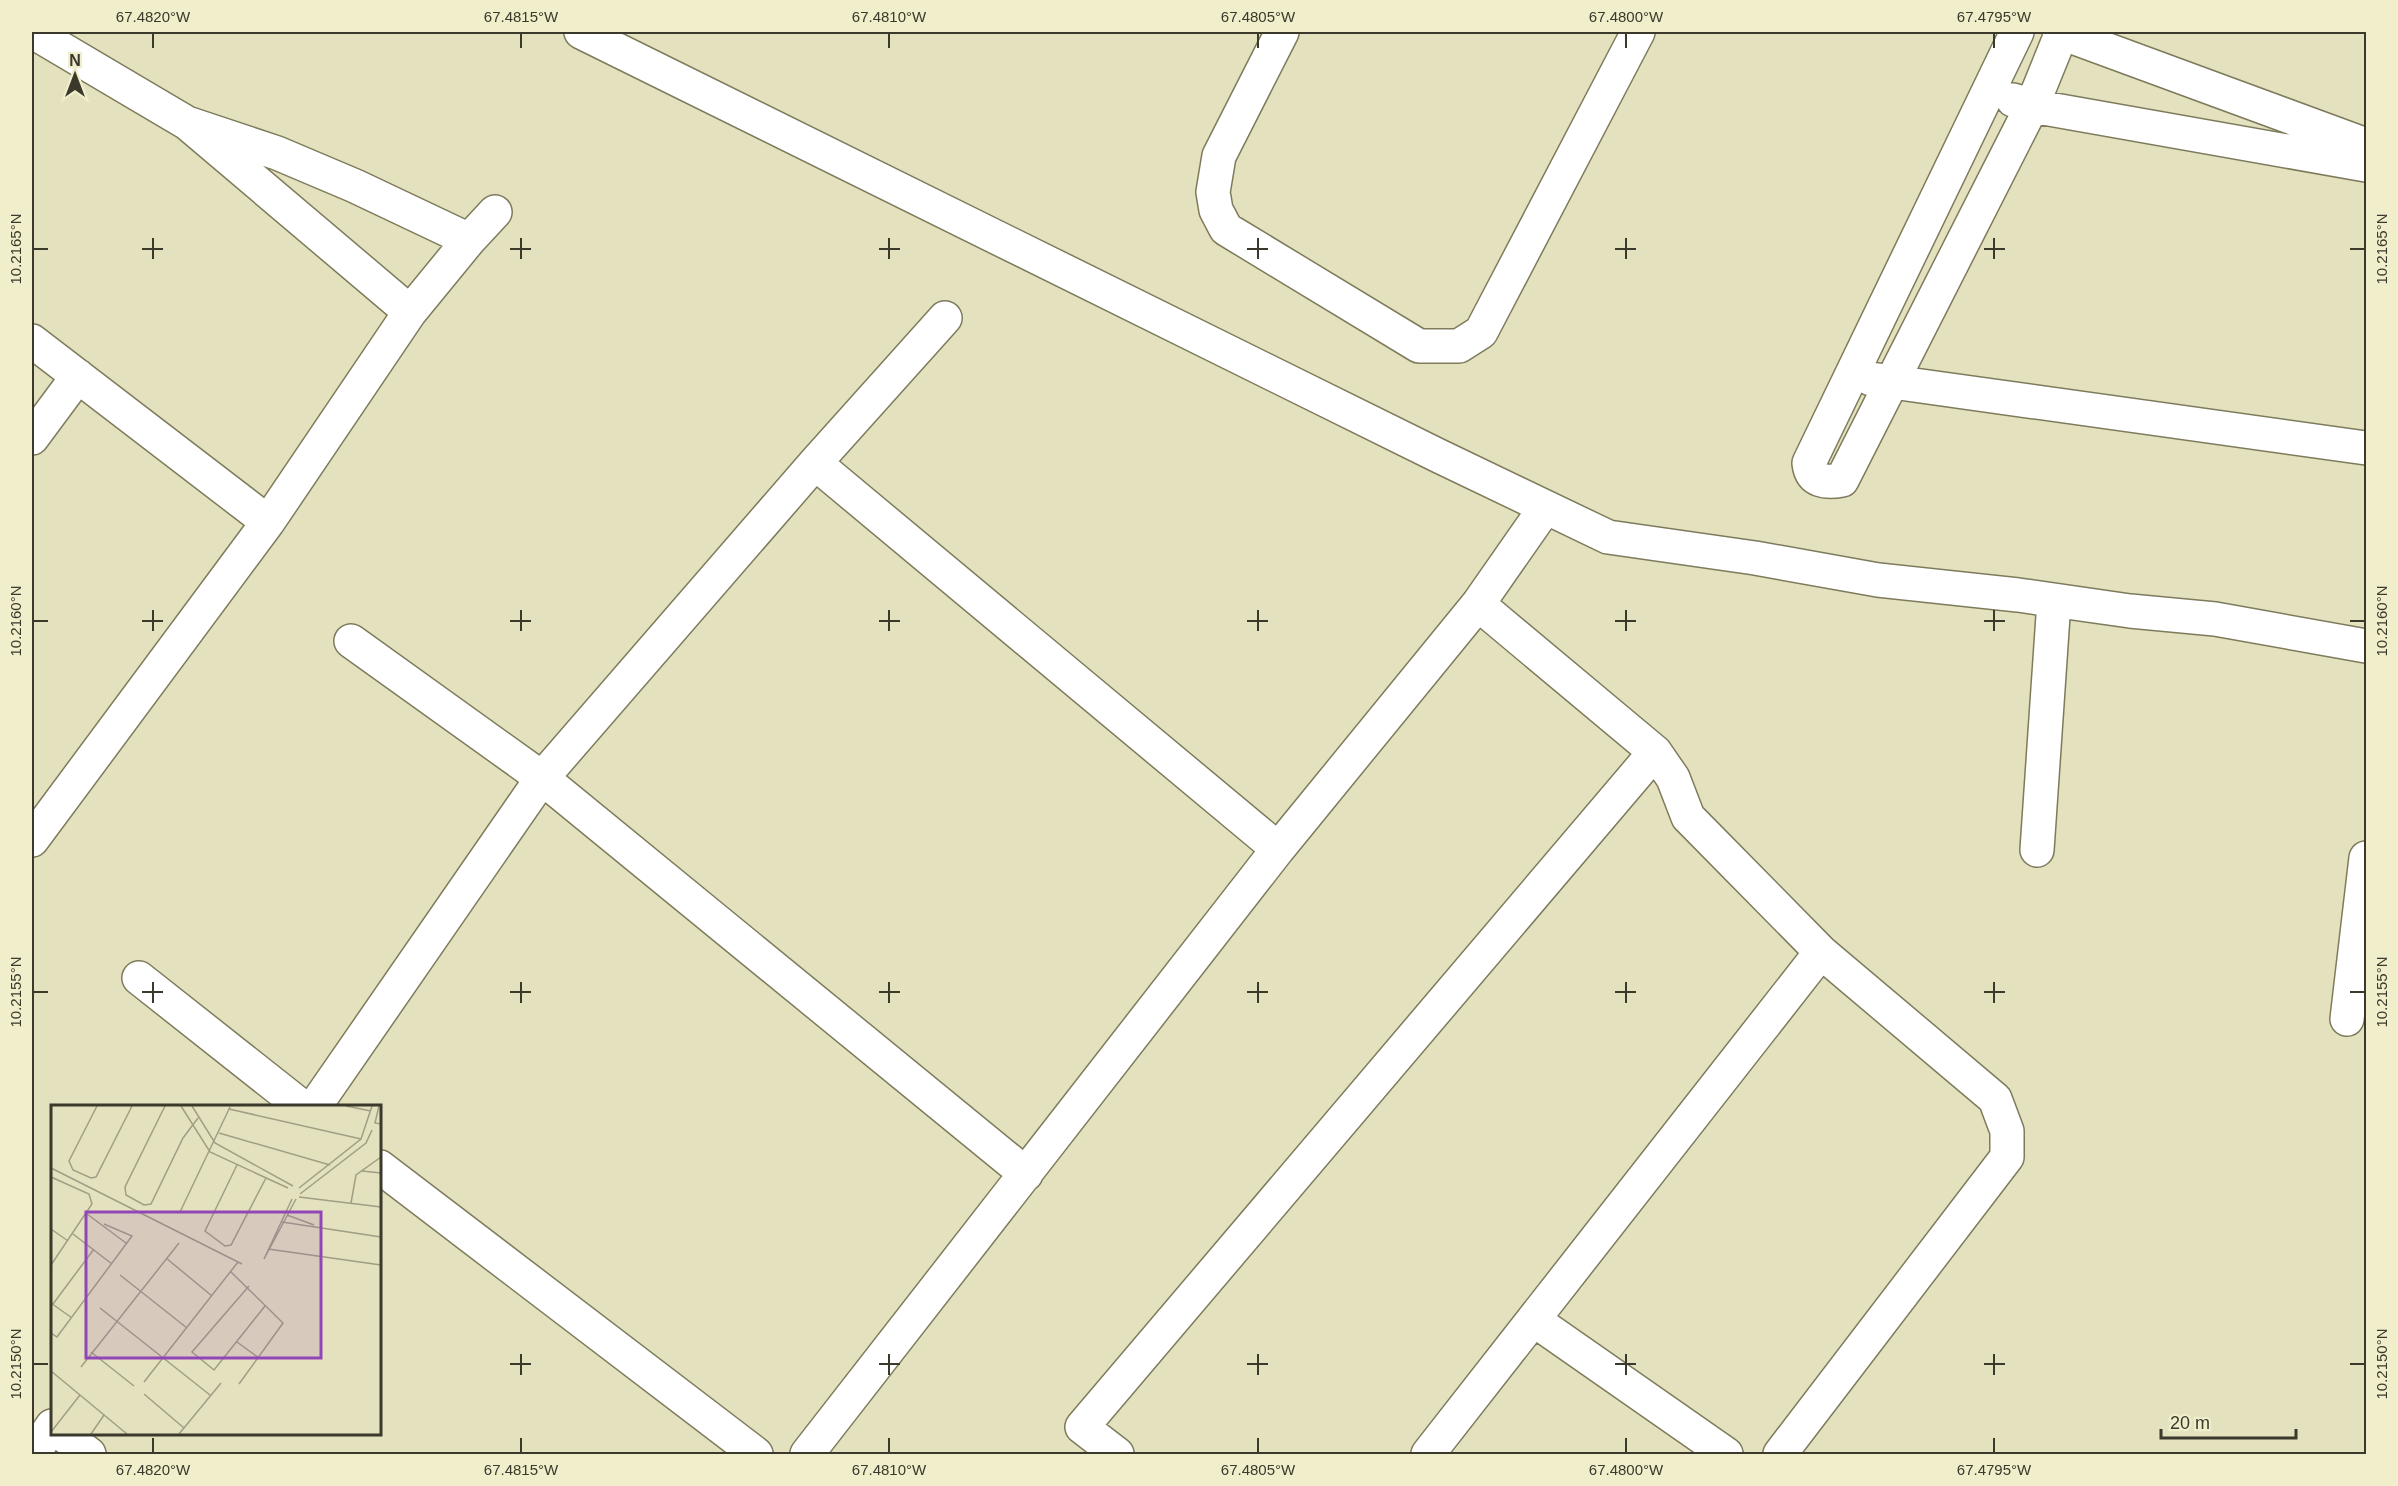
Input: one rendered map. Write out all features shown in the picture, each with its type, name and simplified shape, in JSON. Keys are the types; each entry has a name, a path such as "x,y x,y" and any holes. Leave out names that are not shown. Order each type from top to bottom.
{"street":[{"path":"33,32 187,123 411,312"},
{"path":"581,32 1608,537 1755,558 1878,580 2215,619 2367,646"},
{"path":"1282,32 1219,156 1213,192 1216,210 1226,229 1419,345 1459,346 1481,332 1638,32"},
{"path":"2017,32 1809,463 1810,470 1816,479 1828,482 1842,480 1890,381 2032,106 2061,32 2367,145"},
{"path":"1988,93 2032,106 2367,165"},
{"path":"187,123 277,153 469,240"},
{"path":"32,840 268,522 411,312 469,240 495,212"},
{"path":"316,1105 542,778 815,463 945,318"},
{"path":"32,341 268,522"},
{"path":"32,438 78,376"},
{"path":"1851,376 2367,448"},
{"path":"815,463 1278,849"},
{"path":"807,1455 1278,849 1479,604 1545,508"},
{"path":"2037,850 2055,601"},
{"path":"1479,604 1655,752 1673,778 1688,817 1821,952 1995,1099 2007,1131 2007,1157 1780,1455"},
{"path":"351,641 542,778 1026,1174"},
{"path":"1117,1455 1082,1427 1655,752"},
{"path":"2347,1019 2367,858"},
{"path":"1428,1455 1821,952"},
{"path":"140,978 299,1105"},
{"path":"381,1168 756,1455"},
{"path":"1534,1320 1726,1455"},
{"path":"33,1455 51,1428"},
{"path":"63,1435 88,1455"}]}
